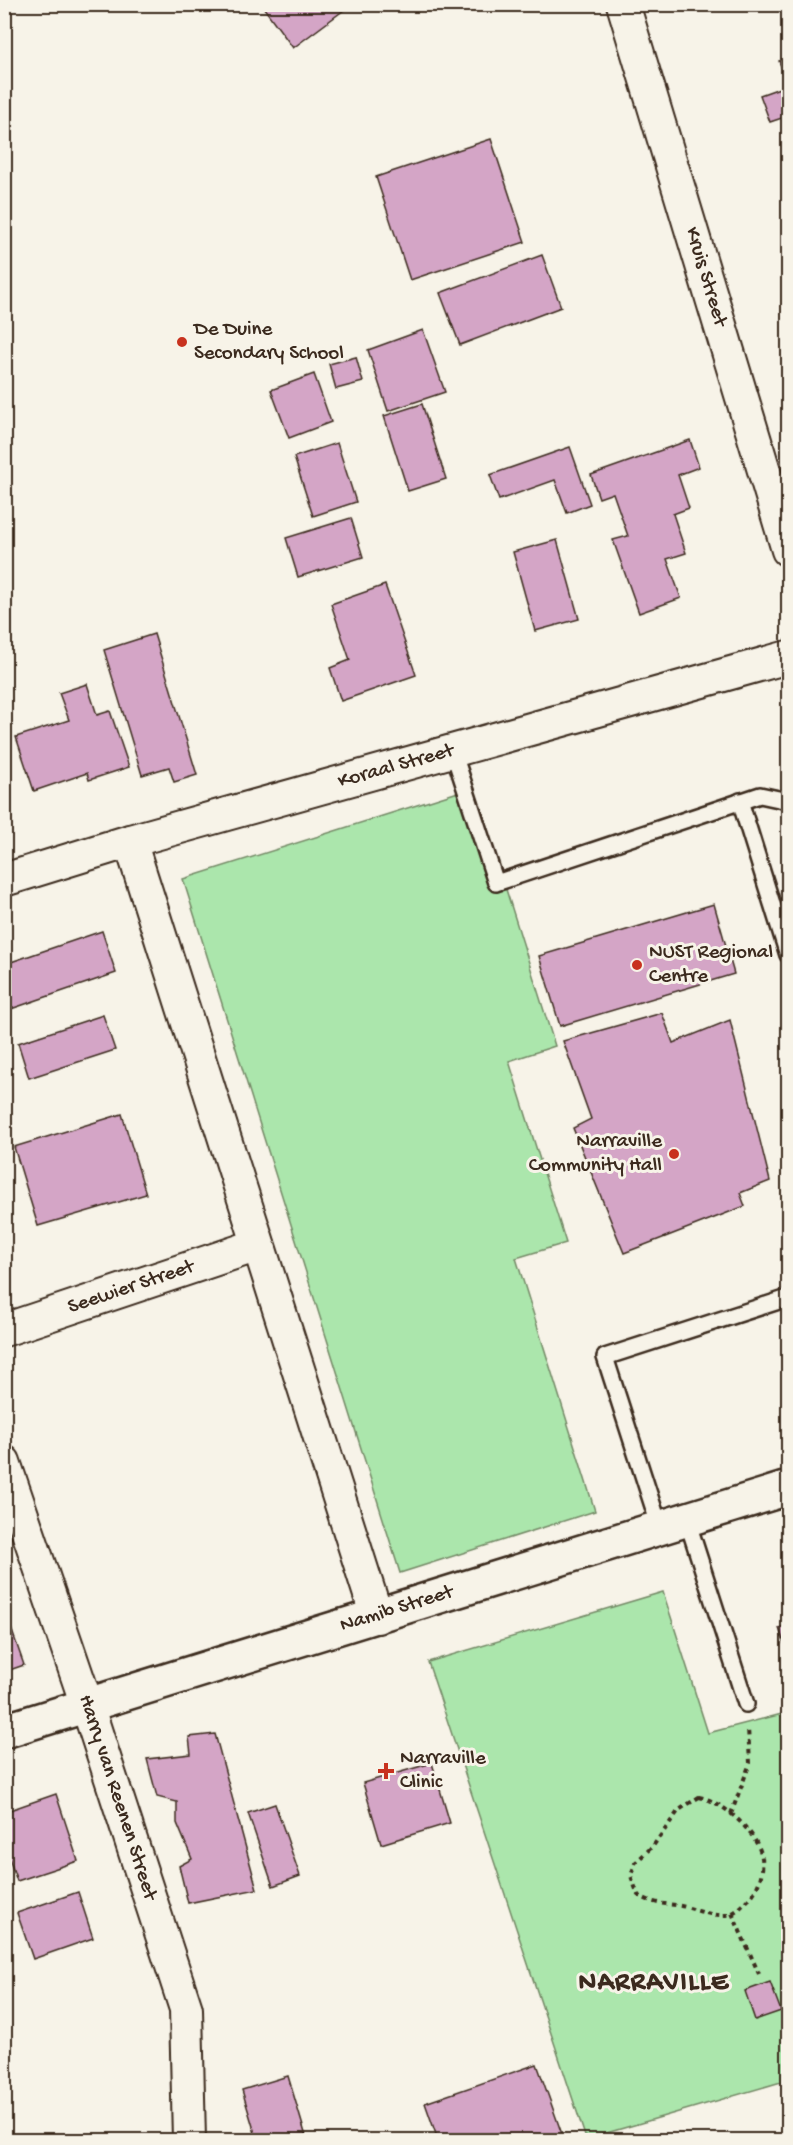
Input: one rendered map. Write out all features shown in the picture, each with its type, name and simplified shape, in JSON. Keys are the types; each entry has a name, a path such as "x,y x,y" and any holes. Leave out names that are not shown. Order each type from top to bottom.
{"street":[{"name":"Kruis Street","path":"623,4 789,550"},
{"name":"Koraal Street","path":"4,880 129,842 789,657"},
{"path":"129,842 377,1617"},
{"name":"Seewier Street","path":"4,1330 258,1245"},
{"name":"Harry van Reenen Street","path":"4,1462 87,1705 186,2009 189,2140"},
{"name":"Namib Street","path":"4,1731 789,1488"}],"lane":[{"path":"453,751 496,883 760,795 789,801"},
{"path":"740,801 789,955"},
{"path":"746,1704 605,1357 789,1298"}],"path":[{"path":"731,1814 750,1763 746,1704"},
{"path":"699,1797 712,1799 746,1828 762,1858 758,1890 741,1908 732,1913 700,1913 674,1905 664,1906 638,1895 631,1876 635,1863 653,1846 679,1810 699,1797"},
{"path":"732,1913 759,1974"}],"green space":[{"path":"474,787 555,1046 509,1061 566,1243 516,1258 595,1511 400,1573 183,879"},
{"path":"663,1592 708,1733 782,1714 788,1734 788,2080 586,2139 428,1662"}],"building":[{"path":"261,4 352,4 293,48"},
{"path":"788,58 788,85 779,61"},
{"path":"788,85 788,116 770,122 760,95"},
{"path":"491,139 525,242 410,280 376,177"},
{"path":"542,255 561,307 460,345 440,293"},
{"path":"423,330 445,392 388,411 368,350"},
{"path":"356,357 363,382 336,389 329,364"},
{"path":"314,374 331,422 289,438 271,390"},
{"path":"422,404 446,479 408,491 384,416"},
{"path":"690,440 699,467 678,475 689,508 673,514 686,553 667,559 681,598 639,613 613,540 628,536 613,493 599,498 591,475"},
{"path":"337,443 356,502 313,516 294,457"},
{"path":"570,447 590,504 567,513 555,480 499,500 490,475"},
{"path":"351,518 363,557 298,577 286,538"},
{"path":"557,540 579,619 535,631 513,552"},
{"path":"385,585 416,675 341,701 330,668 350,660 331,604"},
{"path":"154,634 197,775 174,782 169,767 142,775 104,650"},
{"path":"87,684 97,715 110,711 129,767 89,780 87,773 34,791 16,737 69,720 59,693"},
{"name":"NUST Regional Centre","path":"714,904 734,974 560,1026 539,956"},
{"path":"102,931 116,973 8,1010 4,1001 4,953 8,963"},
{"name":"Narraville Community Hall","path":"662,1013 673,1043 730,1020 770,1181 740,1193 745,1206 624,1253 573,1128 591,1119 563,1041"},
{"path":"103,1015 115,1050 29,1078 18,1043"},
{"path":"122,1114 146,1194 38,1226 14,1147"},
{"path":"4,1608 24,1665 4,1672"},
{"path":"788,1625 788,1655 779,1628"},
{"path":"215,1734 257,1889 188,1903 179,1866 192,1859 177,1823 177,1802 157,1797 147,1759 191,1754 189,1737"},
{"path":"432,1763 450,1823 381,1844 363,1783"},
{"path":"56,1794 78,1861 17,1881 4,1844 4,1812"},
{"path":"275,1804 300,1876 273,1886 248,1813"},
{"path":"78,1892 93,1938 33,1959 17,1913"},
{"path":"770,1982 781,2011 755,2020 745,1991"},
{"path":"537,2064 563,2137 554,2140 438,2140 425,2103"},
{"path":"288,2076 307,2140 257,2140 242,2090"}],"place":[{"name":"De Duine Secondary School","path":"182,342"},
{"name":"NUST Regional Centre","path":"637,965"},
{"name":"Narraville Community Hall","path":"674,1154"},
{"name":"Narraville Clinic","path":"386,1771"}],"district":[{"name":"NARRAVILLE","path":"654,1984"}]}
